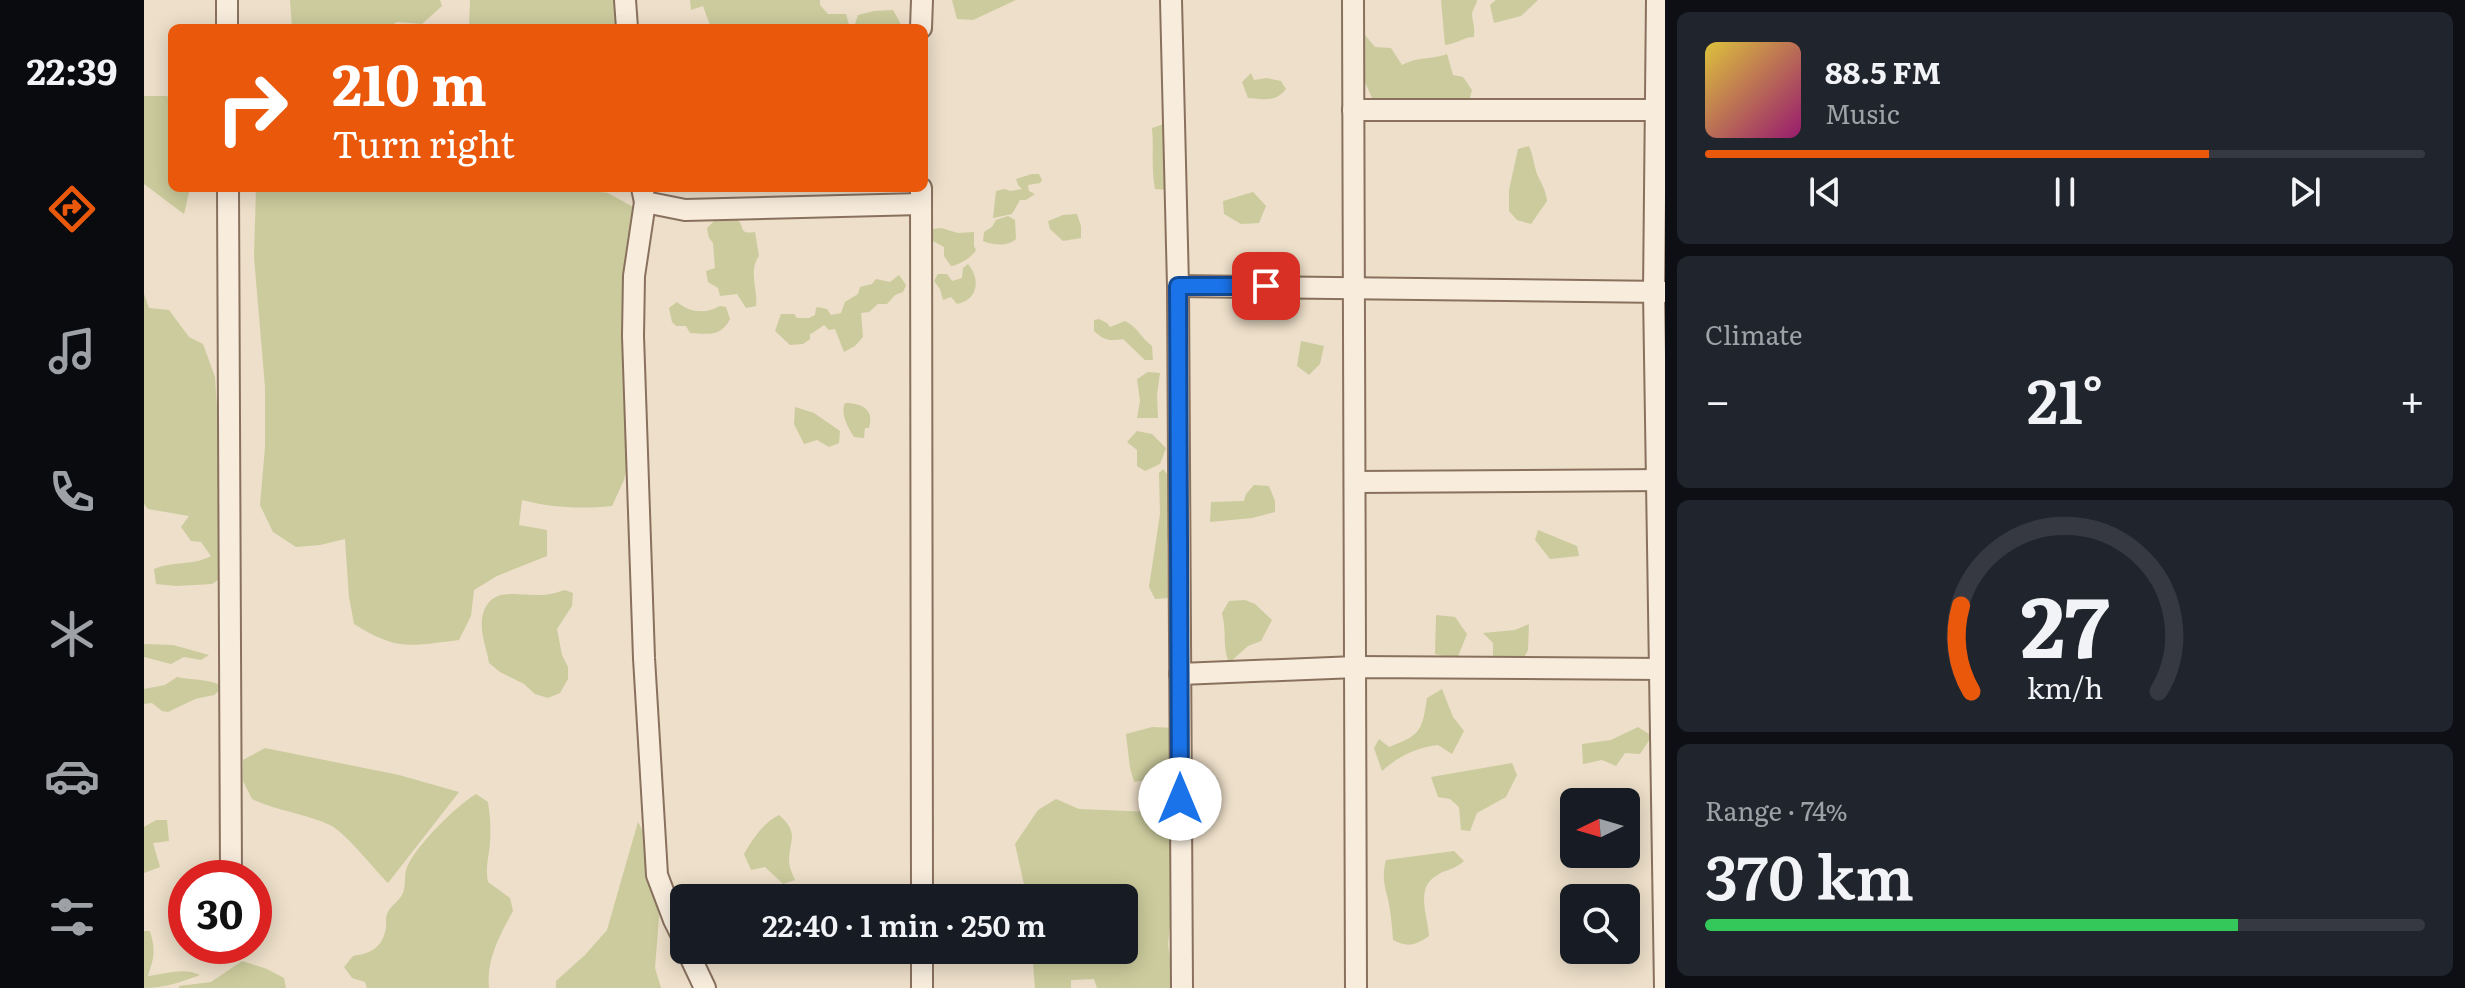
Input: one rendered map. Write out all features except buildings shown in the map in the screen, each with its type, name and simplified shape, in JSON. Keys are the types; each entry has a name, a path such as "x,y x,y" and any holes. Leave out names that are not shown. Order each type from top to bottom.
{"street":[{"path":"227,0 227,24"},
{"path":"625,0 627,24"},
{"path":"921,24 922,0"},
{"path":"1171,0 1178,286 1182,988"},
{"path":"1353,0 1356,988"},
{"path":"1657,0 1661,110 1665,988"},
{"path":"1353,110 1661,110"},
{"path":"228,192 231,860"},
{"path":"670,909 657,875 644,658 633,336 634,276 644,195 685,210 921,196 922,884"},
{"path":"1178,286 1660,292"},
{"path":"1355,482 1661,480"},
{"path":"1180,674 1356,667 1663,670"},
{"path":"694,964 705,988"},
{"path":"917,986 920,964"}],"green space":[{"path":"290,0 440,0 442,6 422,24 292,24"},
{"path":"470,0 619,0 621,24 469,24"},
{"path":"690,0 820,0 820,5 828,14 846,14 849,24 710,24 703,6 691,10"},
{"path":"952,0 1016,0 973,20 957,19"},
{"path":"1441,0 1477,0 1472,15 1474,37 1445,45"},
{"path":"1496,0 1538,0 1521,16 1494,23 1490,5"},
{"path":"893,10 901,24 855,24 858,15"},
{"path":"1364,34 1375,47 1391,48 1402,65 1447,54 1453,75 1463,77 1472,90 1469,101 1403,102 1372,98 1361,73"},
{"path":"1251,73 1254,80 1267,78 1281,81 1286,89 1273,98 1248,98 1242,82"},
{"path":"144,96 167,96 168,192 189,192 184,214 144,184"},
{"path":"1164,124 1167,190 1155,189 1153,174 1152,128"},
{"path":"1529,146 1547,201 1531,224 1517,220 1509,211 1509,190 1518,149"},
{"path":"1039,174 1042,180 1028,185 1029,191 1035,194 1020,200 1012,214 993,218 996,191 1022,189 1016,179"},
{"path":"256,192 600,192 635,208 630,455 624,480 612,506 567,507 522,500 519,525 547,530 547,556 497,576 474,590 471,616 459,640 428,644 393,643 354,624 345,539 296,547 273,532 260,505 265,447 265,387 254,257"},
{"path":"1253,192 1266,206 1259,223 1241,224 1224,214 1223,201"},
{"path":"1077,214 1081,238 1063,241 1050,229 1048,221"},
{"path":"1008,216 1015,220 1016,239 1000,244 983,241 984,232 996,220"},
{"path":"717,218 736,219 744,231 755,232 759,256 754,268 756,306 746,308 737,294 720,296 718,288 708,282 706,271 715,268 713,243 707,228"},
{"path":"933,229 958,233 974,232 976,250 965,260 951,266 944,256 944,247 933,241"},
{"path":"968,264 976,282 973,294 957,304 951,297 943,300 934,281 938,274 947,274 952,281 962,278 963,268"},
{"path":"899,275 906,285 903,292 887,304 878,304 869,312 861,313 863,337 844,352 835,329 829,330 824,325 810,333 810,339 803,344 790,345 775,331 781,314 809,318 815,315 818,307 827,309 831,315 841,313 845,302 858,294 860,287 872,284 876,279 890,282"},
{"path":"144,294 149,308 169,310 189,337 203,344 215,377 223,577 212,584 156,584 154,569 211,556 201,542 191,541 181,527 189,516 148,509 144,504"},
{"path":"677,302 698,311 726,307 730,319 718,332 690,333 686,326 676,326 672,322 669,308"},
{"path":"1099,319 1110,327 1125,321 1133,326 1152,346 1153,360 1145,360 1123,339 1107,340 1094,331 1094,320"},
{"path":"1301,341 1324,346 1320,364 1309,375 1297,366"},
{"path":"1148,372 1160,373 1158,418 1137,418 1140,401 1137,379"},
{"path":"845,403 856,404 868,412 869,428 865,428 864,438 854,437 849,429 844,416"},
{"path":"795,407 814,413 840,431 839,443 829,447 817,440 804,444 794,424"},
{"path":"1137,431 1152,434 1166,448 1160,464 1145,471 1137,466 1137,450 1127,442"},
{"path":"1163,469 1171,479 1168,598 1155,599 1149,587 1160,514 1159,473"},
{"path":"1254,485 1269,486 1275,501 1275,512 1252,518 1210,522 1211,502 1244,501"},
{"path":"1538,530 1577,546 1579,556 1550,559 1535,540"},
{"path":"565,590 573,593 572,606 557,629 562,655 568,667 568,679 560,693 548,698 535,694 489,663 482,619 485,608 497,597 546,595"},
{"path":"1245,600 1255,604 1272,620 1261,641 1248,646 1229,663 1222,613 1229,601"},
{"path":"1436,615 1455,617 1467,634 1457,659 1435,654"},
{"path":"1529,624 1528,650 1522,661 1493,661 1493,643 1483,633 1515,630"},
{"path":"144,644 173,645 209,655 201,660 184,657 171,664 144,657"},
{"path":"177,677 213,682 218,684 220,690 168,712 152,703 144,704 144,689 165,685"},
{"path":"1442,689 1453,717 1464,731 1452,754 1438,745 1422,748 1401,757 1382,771 1374,748 1379,739 1389,747 1414,735 1421,725 1427,698"},
{"path":"1152,727 1176,728 1171,787 1156,778 1134,782 1126,734"},
{"path":"1638,727 1652,736 1640,754 1625,753 1616,766 1602,760 1583,764 1582,744 1611,740"},
{"path":"265,748 399,775 459,792 388,883 337,829 252,799 243,781 243,760"},
{"path":"1512,763 1517,775 1506,797 1477,813 1470,831 1461,830 1459,807 1450,799 1438,797 1431,777"},
{"path":"476,794 488,802 489,807 488,882 510,898 513,911 492,957 489,988 367,988 365,982 352,978 344,967 353,956 377,947 386,930 387,914 402,895 407,868 413,857 438,826"},
{"path":"1056,799 1079,809 1152,812 1169,831 1176,871 1168,944 1174,988 1097,988 1094,979 1071,980 1071,988 1035,988 1033,964 1138,964 1138,884 1024,884 1015,844 1038,810"},
{"path":"779,815 791,831 789,863 795,880 783,884 765,867 751,870 744,854 768,822"},
{"path":"156,820 167,820 169,841 153,843 160,867 144,873 144,827"},
{"path":"638,822 650,844 659,917 655,968 661,988 556,988 556,981 607,930"},
{"path":"1454,851 1464,861 1436,876 1426,888 1424,903 1429,936 1412,944 1393,940 1384,880 1386,860"},
{"path":"144,931 150,931 154,949 148,976 181,971 200,975 165,986 144,988"},
{"path":"238,964 251,964 284,978 286,988 179,988 211,982"}],"route":[{"path":"1180,799 1178,286 1266,286"}]}
